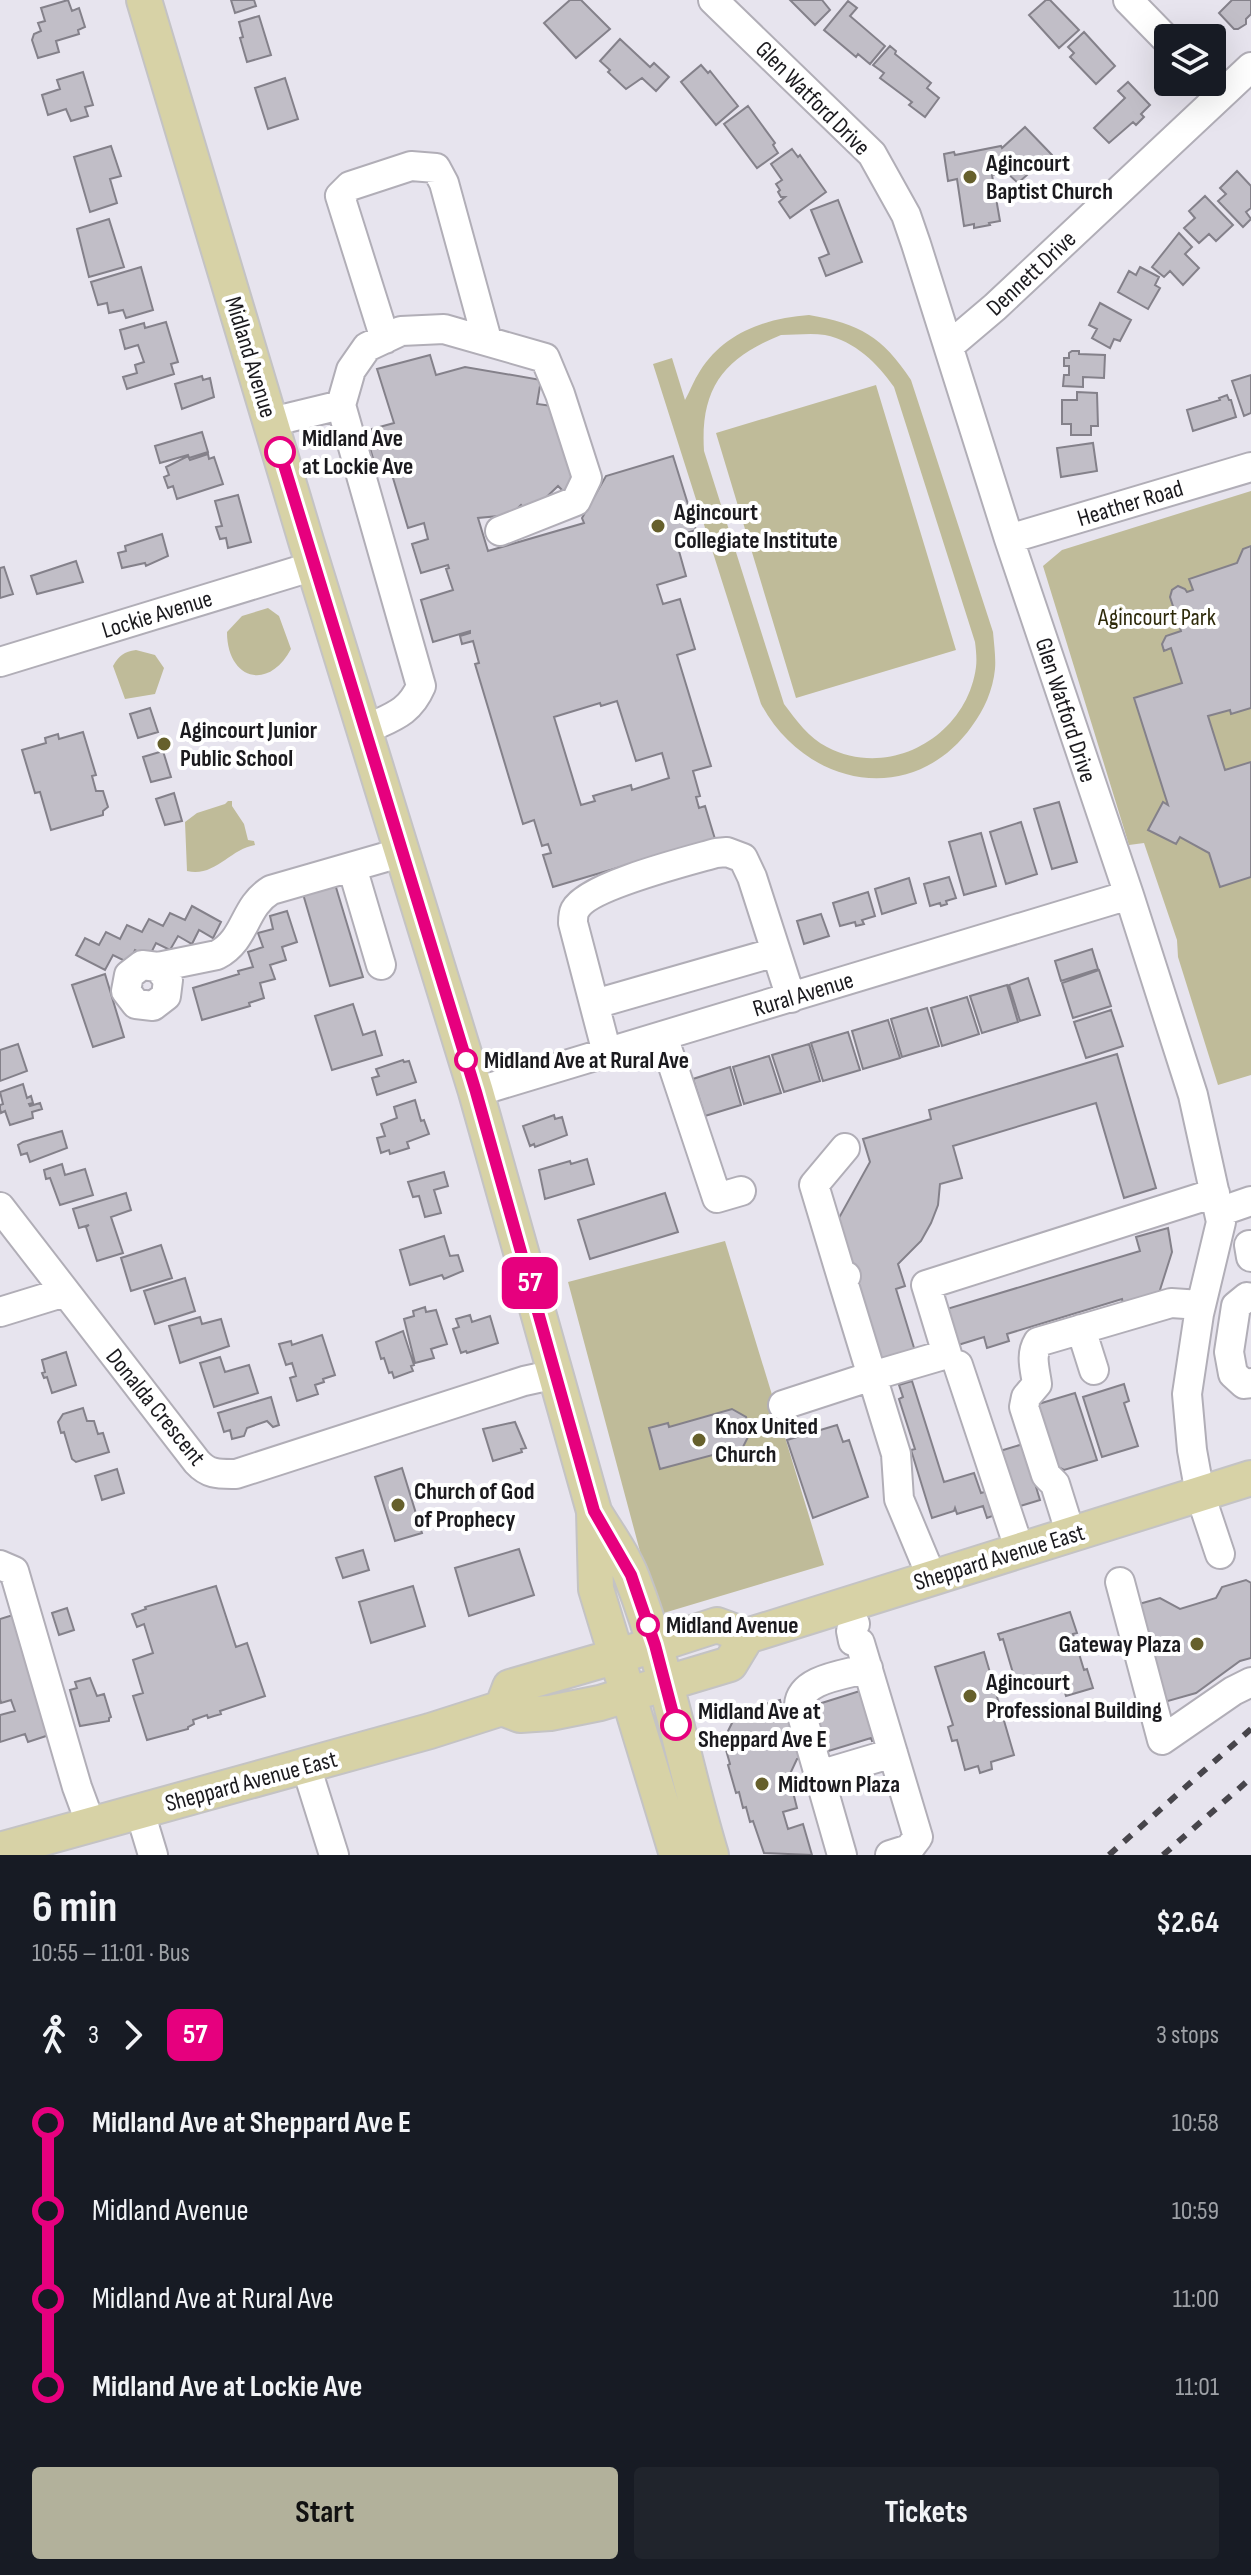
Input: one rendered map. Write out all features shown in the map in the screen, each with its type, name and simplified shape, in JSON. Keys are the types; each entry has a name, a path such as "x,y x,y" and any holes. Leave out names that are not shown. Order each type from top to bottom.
{"main road":[{"name":"Midland Avenue","path":"144,0 476,1092 594,1511 596,1589 677,1855"},
{"name":"Sheppard Avenue East","path":"502,1708 510,1687 717,1625 747,1636 858,1635 932,1578 1251,1478"},
{"name":"Midland Avenue","path":"594,1511 631,1575 655,1645 711,1855"},
{"name":"Sheppard Avenue East","path":"0,1850 453,1725 502,1708 520,1715 550,1713 666,1684 730,1664 747,1636"}],"street":[{"name":"Glen Watford Drive","path":"713,0 872,154 906,215 1009,539 1129,895 1193,1095 1221,1222 1199,1311 1187,1394 1200,1494 1220,1554"},
{"path":"1128,0 1154,27"},
{"name":"Dennett Drive","path":"1226,82 1251,67"},
{"name":"Dennett Drive","path":"949,346 995,307 1207,96"},
{"path":"385,339 340,196 350,186 411,166 436,168 444,183 487,340"},
{"path":"365,730 414,702 421,686 341,405 351,370 367,347 401,331 444,329 545,358 587,478 576,501 500,531"},
{"path":"271,422 341,405"},
{"name":"Heather Road","path":"1009,539 1251,467"},
{"name":"Lockie Avenue","path":"0,662 314,566"},
{"path":"158,967 225,951 233,945 260,897 279,887 403,852"},
{"path":"607,1053 573,923 575,909 623,880 689,860 716,853 735,854 743,858 791,998"},
{"path":"352,867 381,965"},
{"name":"Rural Avenue","path":"476,1092 1129,895"},
{"path":"595,1004 776,952"},
{"path":"663,1036 717,1198 741,1191"},
{"path":"845,1148 814,1185 896,1454 899,1499 932,1578"},
{"path":"783,1405 947,1354 926,1285 1217,1203 1251,1201"},
{"name":"Donalda Crescent","path":"0,1207 197,1462 205,1471 214,1474 236,1474 524,1381 556,1374"},
{"path":"0,1312 65,1292"},
{"path":"1251,1298 1247,1297 1236,1306 1229,1352 1233,1374 1244,1384 1251,1383"},
{"path":"1071,1535 1055,1484 1046,1475 1024,1407 1026,1397 1037,1384 1032,1355 1038,1342 1171,1303 1233,1323"},
{"path":"1081,1329 1094,1370"},
{"path":"958,1365 1020,1551"},
{"path":"0,1565 14,1571 11,1600 91,1825"},
{"path":"1120,1582 1162,1740 1251,1682"},
{"path":"842,1855 799,1705 804,1690 814,1684 858,1635"},
{"path":"858,1635 918,1837 909,1849 890,1855"},
{"path":"819,1775 893,1753"},
{"path":"306,1766 334,1855"},
{"path":"140,1812 153,1855"}],"green space":[{"path":"809,315 827,319 868,334 890,353 911,380 993,632 994,677 987,699 972,726 948,752 921,769 892,777 862,777 832,769 805,754 781,732 761,704 653,364 672,358 685,400 710,358 734,337 762,324","holes":["781,335 825,335 846,342 873,362 894,387 975,642 976,667 970,692 958,713 942,731 922,745 899,754 876,758 851,756 827,747 809,734 784,704 704,451 706,410 720,378 744,354"]},
{"path":"876,385 956,650 796,698 716,433"},
{"name":"Agincourt Park","path":"1251,491 1251,1075 1218,1085 1178,957 1177,940 1144,843 1129,845 1043,566 1062,550"},
{"path":"268,608 279,616 291,649 282,663 271,671 261,675 250,674 234,661 227,632 242,616"},
{"path":"136,650 155,655 164,668 155,694 125,699 113,666 122,655"},
{"path":"232,801 248,840 254,841 255,845 214,867 197,872 187,871 185,822 197,813"},
{"path":"725,1241 824,1565 657,1615 568,1282"}],"building":[{"path":"68,0 72,11 79,8 85,27 78,30 79,34 56,41 59,52 38,58 32,40 34,34 41,31 38,23 45,21 41,8"},
{"path":"231,0 254,0 256,6 235,13"},
{"path":"570,0 581,0 610,29 576,58 544,23"},
{"path":"790,0 822,0 830,10 815,25"},
{"path":"1050,0 1079,30 1059,48 1029,15"},
{"path":"1232,0 1251,0 1251,14 1246,24 1238,29 1234,29 1219,13"},
{"path":"848,1 857,8 850,16 885,46 870,64 858,54 856,57 824,30"},
{"path":"259,16 271,55 247,62 239,22"},
{"path":"1084,32 1115,66 1096,84 1070,57 1074,53 1068,47"},
{"path":"620,39 650,67 654,63 669,77 656,91 642,78 626,89 600,61"},
{"path":"890,46 896,51 895,54 931,83 927,88 939,98 925,117 909,105 912,102 880,78 884,73 873,65"},
{"path":"701,65 708,73 710,71 738,106 716,125 681,82"},
{"path":"83,72 93,105 85,107 88,116 71,121 66,109 48,115 42,95 60,89 57,80"},
{"path":"285,78 298,119 268,129 255,88"},
{"path":"1128,82 1150,105 1136,125 1133,122 1109,143 1094,128 1125,98 1118,91"},
{"path":"748,106 775,143 773,145 778,153 757,168 724,124"},
{"name":"Agincourt Baptist Church","path":"1025,127 1052,155 1052,161 1041,172 1036,167 1018,183 1006,172 992,175 1000,221 974,228 974,224 964,226 957,179 948,181 944,154 1002,148"},
{"path":"111,146 121,176 110,179 117,203 90,212 74,157"},
{"path":"792,149 798,157 800,155 826,192 790,218 779,202 785,197 781,197 776,184 782,180 771,164"},
{"path":"1237,171 1251,186 1251,208 1246,212 1251,219 1243,227 1218,201 1226,194 1220,188"},
{"path":"1205,196 1233,225 1216,241 1209,234 1199,243 1184,228 1195,218 1189,211"},
{"path":"838,200 862,262 826,276 819,258 829,254 811,210"},
{"path":"109,219 124,267 89,277 77,229"},
{"path":"1179,233 1192,247 1185,254 1199,268 1183,285 1170,271 1164,277 1152,267"},
{"path":"141,267 153,310 126,318 123,310 109,313 107,303 98,305 91,282"},
{"path":"1140,267 1159,277 1155,285 1160,288 1148,309 1118,292 1129,271 1136,275"},
{"path":"1100,303 1131,320 1120,341 1114,339 1110,348 1092,338 1097,329 1089,325"},
{"path":"166,322 178,362 171,364 174,374 127,389 123,377 137,373 135,365 144,362 138,345 125,349 120,330 144,323 145,328"},
{"path":"1072,351 1105,355 1104,378 1083,377 1083,387 1063,386 1064,375 1069,375 1069,366 1064,366 1064,358 1069,358"},
{"path":"430,355 436,375 465,367 541,380 537,404 552,406 576,483 566,494 558,486 529,514 521,505 511,515 478,518 488,551 584,523 582,518 606,476 673,456 696,530 675,537 686,576 657,585 663,604 680,599 695,649 677,655 711,766 693,771 700,796 696,797 699,808 705,806 715,839 553,887 543,855 551,853 548,844 542,846 534,820 523,824 475,664 479,663 473,641 462,644 460,636 470,631 433,642 421,600 453,590 446,569 449,568 448,565 421,573 412,544 428,539 424,523 408,528 390,468 377,472 365,431 394,423 377,369","holes":["617,701 636,761 662,753 669,778 632,790 631,785 593,796 595,801 581,805 554,717"]},
{"path":"1251,375 1251,413 1244,416 1232,381"},
{"path":"202,376 203,380 210,378 214,397 182,409 175,384"},
{"path":"1077,392 1097,393 1098,426 1091,426 1091,435 1071,435 1071,424 1062,424 1062,400 1077,400"},
{"path":"1227,395 1236,417 1193,431 1187,410"},
{"path":"202,432 208,452 160,463 155,446"},
{"path":"1093,443 1097,471 1061,477 1057,448"},
{"path":"208,454 209,459 214,457 223,484 177,499 173,486 168,488 164,477 169,475 166,467 188,456 190,460"},
{"path":"238,495 251,542 228,548 226,538 220,539 216,527 222,526 215,501"},
{"path":"162,534 168,556 146,566 145,563 122,568 118,553 126,551 125,546"},
{"path":"1251,546 1251,708 1208,716 1225,770 1251,762 1251,877 1220,887 1209,853 1180,837 1176,844 1148,830 1163,802 1168,805 1134,698 1182,683 1171,648 1164,651 1162,644 1166,636 1181,631 1170,597 1172,590 1178,586 1187,592 1193,590 1189,579 1237,563 1243,549"},
{"path":"76,561 83,582 37,594 31,576"},
{"path":"4,567 13,594 0,598 0,568"},
{"path":"150,708 158,732 138,738 130,714"},
{"path":"83,732 96,775 92,776 96,791 103,791 108,807 103,815 51,830 40,792 35,793 22,750 46,743 45,738 58,734 59,739"},
{"path":"163,751 171,777 151,782 143,757"},
{"path":"174,793 182,821 165,825 156,799"},
{"path":"1059,802 1077,862 1052,869 1034,809"},
{"path":"1021,822 1037,874 1006,884 990,832"},
{"path":"981,833 996,886 964,895 949,842"},
{"path":"949,877 956,898 941,906 940,903 930,906 924,884"},
{"path":"909,878 916,903 882,914 875,889"},
{"path":"335,884 363,977 330,986 303,894"},
{"path":"868,892 875,916 862,920 864,924 856,926 855,922 840,926 833,903"},
{"path":"192,906 221,922 213,938 199,930 192,944 178,936 170,950 156,943 149,957 135,950 129,963 113,955 105,970 76,955 85,938 99,945 106,932 120,939 127,925 142,932 149,919 163,926 170,913 185,920"},
{"path":"287,911 297,942 282,947 286,960 270,965 275,979 260,983 264,998 249,1003 250,1006 202,1020 193,988 253,967 248,952 263,947 258,933 273,929 270,916"},
{"path":"821,914 829,936 804,944 797,921"},
{"path":"1092,949 1098,969 1061,981 1055,961"},
{"path":"1099,970 1111,1006 1073,1018 1062,983"},
{"path":"105,974 124,1037 93,1047 72,985"},
{"path":"1028,978 1040,1015 1020,1021 1009,985"},
{"path":"1007,985 1018,1022 982,1033 970,996"},
{"path":"967,997 979,1034 942,1046 931,1008"},
{"path":"353,1004 363,1035 375,1031 382,1055 332,1070 315,1016"},
{"path":"927,1008 939,1046 902,1057 891,1019"},
{"path":"1111,1010 1123,1046 1086,1058 1074,1022"},
{"path":"888,1020 900,1058 863,1069 852,1031"},
{"path":"848,1032 860,1070 823,1081 811,1043"},
{"path":"18,1044 27,1071 0,1081 0,1050"},
{"path":"809,1044 820,1081 784,1092 772,1055"},
{"path":"1117,1054 1156,1188 1124,1198 1096,1103 953,1146 962,1178 940,1184 938,1205 931,1223 921,1241 898,1264 905,1286 896,1289 915,1351 880,1362 835,1225 870,1162 863,1139 931,1119 929,1110"},
{"path":"769,1056 781,1093 744,1104 733,1067"},
{"path":"409,1061 416,1082 377,1095 372,1078 379,1076 376,1069"},
{"path":"730,1067 741,1105 705,1116 693,1079"},
{"path":"23,1084 27,1098 31,1096 33,1103 30,1106 40,1103 42,1109 32,1112 33,1118 10,1125 5,1111 1,1113 0,1105 3,1104 0,1092"},
{"path":"415,1100 421,1121 424,1120 429,1134 407,1142 409,1148 390,1154 389,1150 381,1153 377,1138 385,1136 381,1124 397,1118 394,1107"},
{"path":"554,1115 555,1119 562,1117 567,1135 530,1146 523,1126"},
{"path":"62,1131 67,1148 30,1162 27,1153 21,1155 18,1145 23,1142"},
{"path":"587,1159 594,1184 545,1199 539,1170"},
{"path":"62,1164 65,1175 85,1169 93,1195 60,1205 44,1170"},
{"path":"444,1172 448,1186 434,1190 441,1213 425,1217 419,1196 413,1197 408,1182"},
{"path":"126,1193 131,1210 111,1217 123,1253 97,1261 86,1227 89,1225 79,1228 73,1209"},
{"path":"665,1193 678,1232 590,1259 578,1220"},
{"path":"1168,1228 1172,1252 1159,1293 1123,1303 1122,1299 1007,1334 1009,1341 987,1348 984,1337 958,1345 940,1311 1140,1251 1136,1237"},
{"path":"444,1236 450,1256 458,1255 463,1271 444,1279 442,1275 410,1285 400,1250"},
{"path":"161,1245 172,1278 131,1291 121,1258"},
{"path":"185,1278 195,1311 155,1324 144,1291"},
{"path":"425,1307 426,1312 436,1310 447,1344 431,1349 434,1358 415,1363 404,1319 414,1316 413,1311"},
{"path":"470,1315 472,1322 490,1316 498,1343 461,1353 453,1329 459,1327 456,1319"},
{"path":"200,1317 202,1324 221,1319 229,1346 180,1363 169,1326"},
{"path":"403,1331 414,1365 411,1366 413,1371 394,1378 384,1358 381,1359 376,1342"},
{"path":"322,1335 335,1375 315,1385 318,1394 297,1401 290,1378 296,1376 292,1363 286,1365 279,1344 291,1341 292,1345"},
{"path":"66,1352 76,1385 52,1393 47,1377 44,1378 42,1373 45,1372 42,1360"},
{"path":"220,1357 225,1372 249,1365 258,1393 214,1407 200,1363"},
{"path":"912,1381 944,1482 974,1473 981,1493 991,1490 998,1514 987,1518 983,1506 957,1514 955,1508 932,1518 899,1399 903,1397 899,1385"},
{"path":"1124,1384 1129,1401 1124,1403 1138,1446 1102,1457 1083,1397"},
{"path":"1075,1393 1097,1460 1064,1470 1054,1465 1035,1405"},
{"path":"271,1397 279,1425 273,1427 267,1421 247,1428 244,1436 232,1439 230,1430 224,1432 218,1413"},
{"path":"83,1408 87,1421 94,1421 98,1434 103,1433 109,1452 76,1462 72,1459 58,1422 63,1414"},
{"name":"Knox United Church","path":"732,1409 746,1417 750,1433 743,1447 660,1469 649,1428 668,1423 669,1427"},
{"path":"515,1422 526,1448 493,1461 483,1429"},
{"path":"837,1425 843,1442 849,1440 868,1497 813,1518 787,1440"},
{"path":"1023,1444 1040,1500 1017,1507 1000,1451"},
{"name":"Church of God of Prophecy","path":"402,1468 422,1533 395,1541 375,1477"},
{"path":"117,1469 124,1493 102,1500 95,1476"},
{"path":"519,1549 534,1595 469,1616 455,1568"},
{"path":"363,1550 369,1570 343,1578 336,1558"},
{"name":"Gateway Plaza","path":"1246,1580 1251,1583 1251,1658 1240,1661 1196,1693 1168,1701 1158,1695 1139,1604 1160,1598 1180,1609 1216,1598 1222,1587"},
{"path":"216,1586 236,1647 247,1643 265,1696 220,1711 221,1714 193,1720 194,1724 188,1729 147,1740 133,1696 143,1693 133,1660 153,1653 144,1624 137,1627 132,1614 145,1607"},
{"path":"413,1586 425,1626 371,1643 359,1602"},
{"path":"67,1608 74,1630 59,1635 52,1613"},
{"path":"1070,1612 1077,1633 1073,1634 1093,1688 1066,1696 1060,1677 1018,1690 1003,1639 1000,1640 998,1634"},
{"path":"13,1615 49,1735 28,1742 25,1734 0,1742 0,1715 15,1711 11,1700 1,1703 0,1699 0,1619"},
{"name":"Agincourt Professional Building","path":"984,1652 1014,1755 991,1762 992,1769 980,1773 978,1766 965,1770 957,1740 952,1741 948,1727 953,1725 935,1667"},
{"path":"90,1678 97,1696 104,1694 111,1717 109,1721 80,1726 70,1690 77,1688 75,1682"},
{"path":"863,1690 880,1739 872,1741 871,1738 822,1753 809,1707"},
{"name":"Midtown Plaza","path":"780,1700 782,1709 791,1710 805,1758 797,1759 789,1776 797,1808 783,1812 788,1829 803,1824 812,1855 764,1853 753,1821 750,1822 746,1807 743,1808 739,1792 736,1793 728,1765 728,1731 733,1721 751,1708"}],"railway":[{"path":"1109,1855 1251,1729"},
{"path":"1163,1855 1251,1778"}],"bus line":[{"name":"57","path":"280,452 476,1092 594,1511 631,1575 655,1645 676,1725"}],"place":[{"name":"Agincourt Baptist Church","path":"970,177"},
{"name":"Midland Ave at Lockie Ave","path":"280,452"},
{"name":"Agincourt Collegiate Institute","path":"658,526"},
{"name":"Agincourt Junior Public School","path":"164,744"},
{"name":"Midland Ave at Rural Ave","path":"466,1060"},
{"name":"Knox United Church","path":"699,1440"},
{"name":"Church of God of Prophecy","path":"398,1505"},
{"name":"Midland Avenue","path":"648,1625"},
{"name":"Gateway Plaza","path":"1197,1644"},
{"name":"Agincourt Professional Building","path":"970,1696"},
{"name":"Midland Ave at Sheppard Ave E","path":"676,1725"},
{"name":"Midtown Plaza","path":"762,1784"}]}
